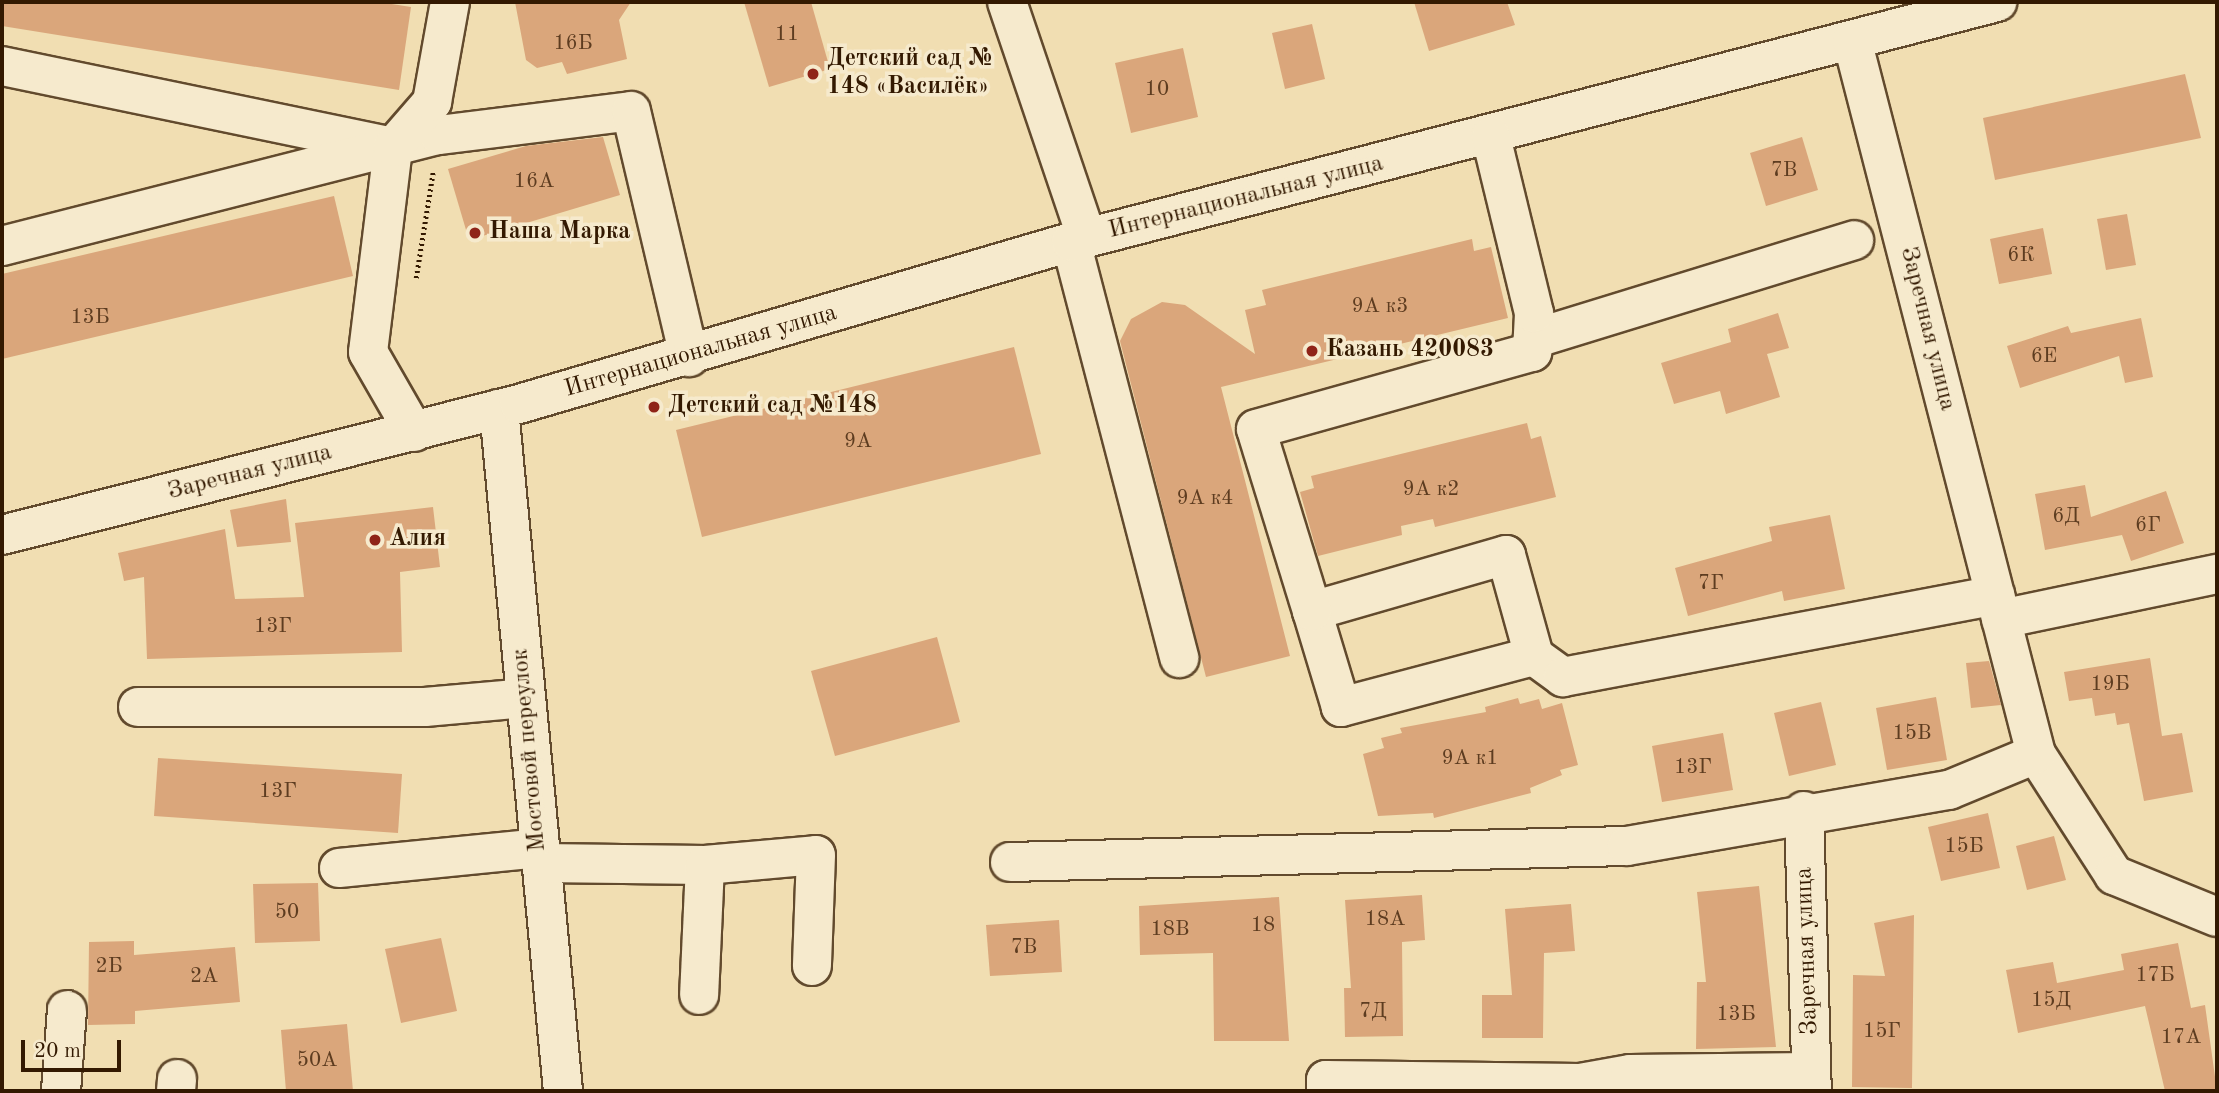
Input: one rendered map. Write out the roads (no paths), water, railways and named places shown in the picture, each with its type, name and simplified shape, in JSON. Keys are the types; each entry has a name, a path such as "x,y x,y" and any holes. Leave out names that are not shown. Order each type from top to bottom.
{"street":[{"path":"414,432 368,352 393,147 432,102 450,2"},
{"path":"1007,2 1079,240 1178,658"},
{"name":"Интернациональная улица","path":"499,409 689,357 1079,240 1491,136 1997,2"},
{"name":"Заречная улица","path":"1852,40 2036,754 2114,874 2217,917"},
{"path":"2,66 393,147"},
{"path":"2,246 439,135 631,111 689,357"},
{"path":"1491,136 1534,313 1532,352 1256,429 1340,707 1534,656"},
{"path":"1533,339 1854,240"},
{"name":"Заречная улица","path":"2,535 499,409"},
{"name":"Мостовой переулок","path":"499,409 563,1091"},
{"path":"1312,611 1506,555 1534,656 1563,677 2217,574"},
{"path":"138,707 425,707 525,698"},
{"path":"1010,862 1628,846 1804,811 1949,790 2036,754"},
{"name":"Заречная улица","path":"1804,811 1812,1082"},
{"path":"339,868 540,856 705,865 816,855 812,965"},
{"path":"699,995 705,865"},
{"path":"61,1091 67,1010"},
{"path":"1326,1091 1326,1080 1457,1087 1812,1082"}],"place":[{"name":"Детский сад № 148 «Василёк»","path":"813,74"},
{"name":"Наша Марка","path":"475,233"},
{"name":"Казань 420083","path":"1312,351"},
{"name":"Детский сад №148","path":"654,407"},
{"name":"Алия","path":"375,540"}]}
